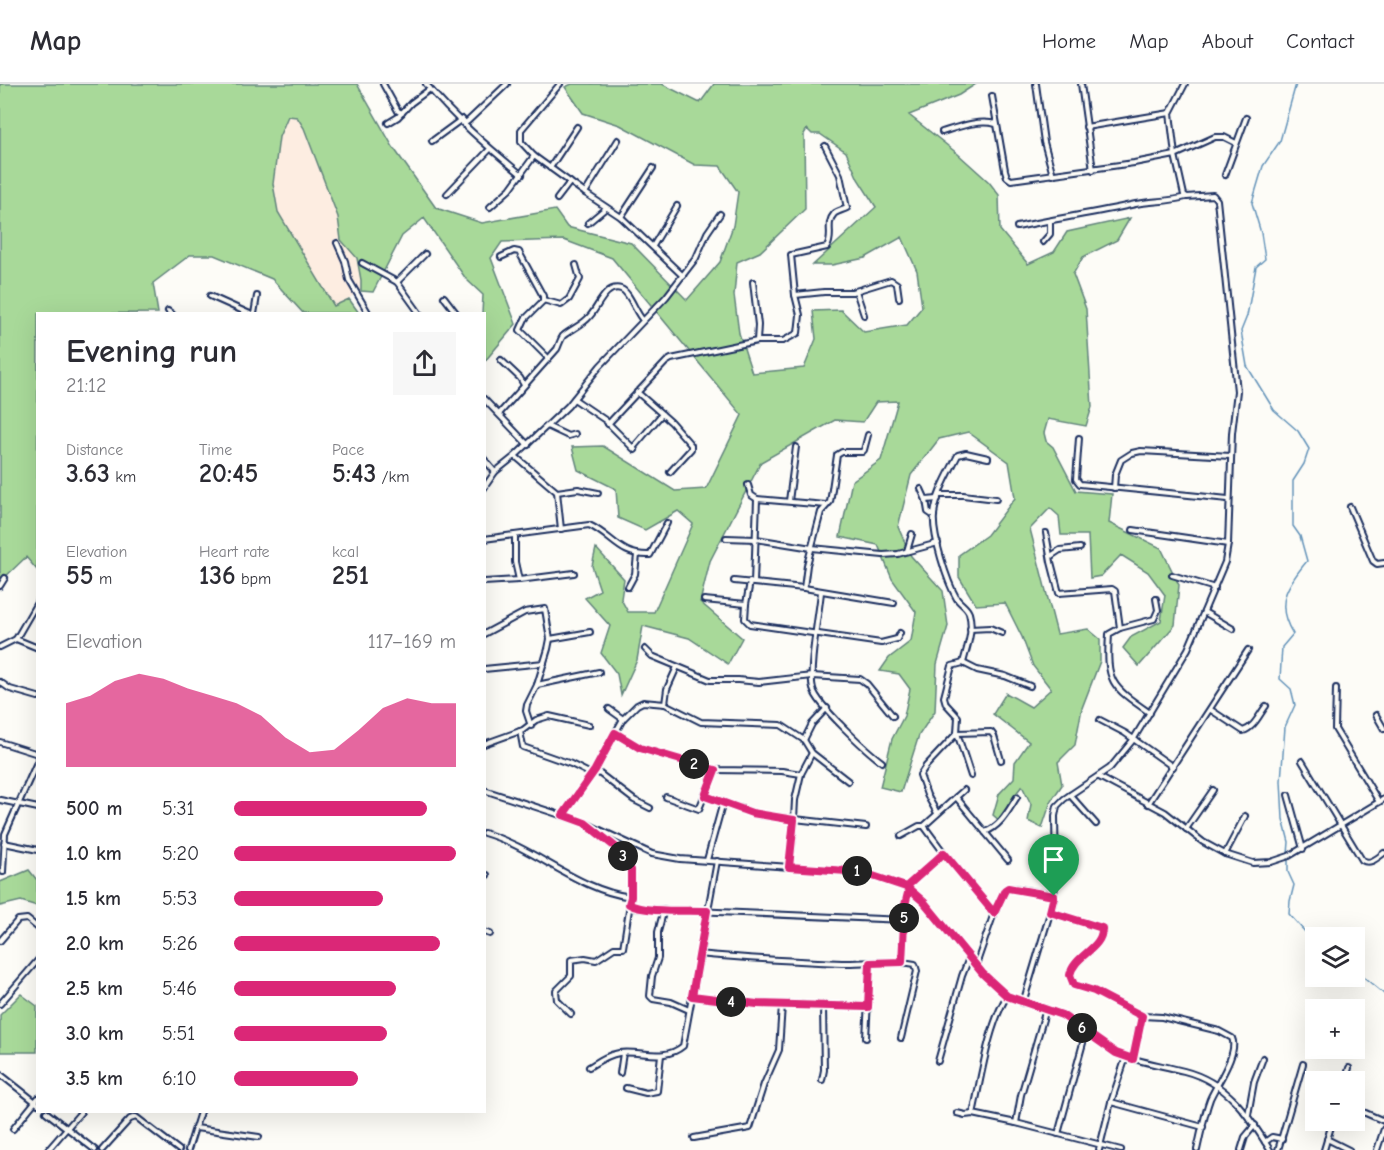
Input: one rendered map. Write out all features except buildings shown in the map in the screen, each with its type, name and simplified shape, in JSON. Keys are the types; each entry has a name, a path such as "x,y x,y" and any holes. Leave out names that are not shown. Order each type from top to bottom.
{"street":[{"path":"383,84 398,111 402,113"},
{"path":"426,84 459,120 522,175"},
{"path":"459,120 462,119 465,123 468,121 507,84"},
{"path":"560,84 521,130 521,142 534,156 621,217 683,276"},
{"path":"1036,84 1043,134 1053,175"},
{"path":"1081,84 1093,170"},
{"path":"1185,84 1170,113 1175,155 1184,195 1187,197"},
{"path":"388,123 430,89"},
{"path":"992,96 996,125 1009,178 1024,179 1093,170 1175,155 1215,137 1224,137 1236,143"},
{"path":"1086,127 1170,113"},
{"path":"1225,175 1246,118"},
{"path":"432,141 459,120"},
{"path":"942,132 970,124 996,125"},
{"path":"550,168 577,127"},
{"path":"585,193 618,140"},
{"path":"608,424 671,359 757,341 783,341 798,333 800,315 795,295 791,255 827,247 831,240 830,222 835,212 847,208 840,175 825,146"},
{"path":"447,194 490,149"},
{"path":"490,207 510,189 534,156"},
{"path":"621,217 654,168"},
{"path":"557,199 570,182"},
{"path":"1017,227 1130,205 1213,195 1217,200 1237,385 1225,562 1188,649 1133,740 1116,762 1099,777 1060,802 1055,812 1054,896 1023,1003"},
{"path":"653,246 677,206"},
{"path":"588,223 606,208"},
{"path":"486,485 495,472 528,445 574,399 592,376 666,297 696,258 707,233 720,214"},
{"path":"1043,242 1050,234 1050,221"},
{"path":"337,243 345,261 349,280 368,312"},
{"path":"501,257 514,251 519,252 543,300 561,305 569,299 580,279 576,265"},
{"path":"397,282 426,254"},
{"path":"362,263 397,282 419,312"},
{"path":"795,295 855,291 891,280 897,284 899,298"},
{"path":"753,282 758,325 757,341"},
{"path":"499,414 559,346 563,337 590,316 608,292 619,289 623,291 643,320"},
{"path":"855,291 864,315"},
{"path":"210,296 247,312"},
{"path":"253,312 257,296"},
{"path":"444,297 455,312"},
{"path":"543,300 525,319 520,330 547,357"},
{"path":"501,360 520,378 523,386"},
{"path":"637,392 671,422 692,447 670,472"},
{"path":"574,399 605,420 634,449 662,414"},
{"path":"486,401 528,445"},
{"path":"548,426 568,436 575,434"},
{"path":"804,588 807,565 821,512 831,496 838,453 862,452 868,435"},
{"path":"1079,438 1077,483 1228,499"},
{"path":"789,501 796,447"},
{"path":"1114,488 1115,475 1121,460 1137,452 1231,456"},
{"path":"963,663 970,629 968,611 957,598 947,578 934,516 937,500 961,453 988,458"},
{"path":"515,456 557,492 561,529"},
{"path":"486,461 495,472"},
{"path":"748,485 751,495 758,499 826,505"},
{"path":"557,492 578,489 598,493"},
{"path":"921,489 928,512 934,516"},
{"path":"926,500 963,495 996,499"},
{"path":"758,499 752,583 746,604 745,619 748,623 881,642 897,639 900,633"},
{"path":"1350,507 1373,561 1377,564 1384,563"},
{"path":"486,539 591,526 625,551 637,555 651,554 667,523"},
{"path":"1133,530 1228,543"},
{"path":"1046,533 1059,593 1112,589 1115,591 1120,628"},
{"path":"906,551 912,534"},
{"path":"515,536 515,562 519,580"},
{"path":"726,538 756,539 873,555 891,555 938,543"},
{"path":"1050,556 1057,552 1080,548"},
{"path":"1050,550 1057,552"},
{"path":"628,587 635,574 637,555"},
{"path":"486,582 574,573"},
{"path":"1172,575 1215,588"},
{"path":"0,586 5,578"},
{"path":"734,580 804,588 894,603"},
{"path":"821,592 812,676 815,695 863,747 882,762"},
{"path":"705,600 746,604"},
{"path":"1150,713 1125,695 1109,674 1109,634 1120,628 1154,619 1158,610 1156,600"},
{"path":"0,647 16,639 36,604"},
{"path":"486,633 525,612 545,609 550,639 537,685 527,705 526,711 531,726"},
{"path":"1204,612 1233,628"},
{"path":"970,629 990,628 1002,633"},
{"path":"550,639 590,632"},
{"path":"16,639 36,647"},
{"path":"645,649 648,653 677,667 701,677 721,681 777,681 812,676 862,680 892,716"},
{"path":"1148,804 1248,650"},
{"path":"486,669 544,663"},
{"path":"971,776 957,733 958,717 946,704 944,692 952,666 963,663 977,670 1005,676 1030,686"},
{"path":"665,704 677,667"},
{"path":"537,685 599,672"},
{"path":"0,682 10,689 36,697"},
{"path":"1336,688 1335,729 1378,802"},
{"path":"563,815 593,772 623,719 628,712 643,702 665,704 701,722 781,724 804,740 812,753 849,781"},
{"path":"1211,710 1242,731 1253,725 1266,706"},
{"path":"804,740 812,724 827,708"},
{"path":"609,709 623,719"},
{"path":"1376,715 1384,729"},
{"path":"486,743 531,726 536,720 552,716 589,725"},
{"path":"1100,720 1173,767"},
{"path":"520,731 523,747 593,772 650,808"},
{"path":"937,813 920,775 957,733 991,732 1001,760"},
{"path":"615,733 640,748 715,770 782,771 801,774"},
{"path":"0,742 36,753"},
{"path":"789,867 795,800 801,774 812,753"},
{"path":"1302,762 1362,860 1372,861 1384,854"},
{"path":"3,872 3,833 36,764"},
{"path":"666,797 698,810 701,808 715,770"},
{"path":"1099,777 1165,812 1186,829 1225,854 1252,863 1271,862 1303,849 1384,799"},
{"path":"901,836 920,825 924,826 964,790"},
{"path":"1186,829 1213,790"},
{"path":"486,791 585,823 652,854 680,859 861,872 908,888 924,902 969,958 1007,996 1046,1009 1073,1022 1126,1058 1186,1072 1219,1086 1248,1116 1270,1150"},
{"path":"1070,795 1096,824"},
{"path":"1288,795 1303,849"},
{"path":"705,796 752,813 794,820 866,827"},
{"path":"956,797 1008,860"},
{"path":"985,832 993,829 1005,817 1017,797"},
{"path":"0,800 36,808"},
{"path":"707,860 723,802"},
{"path":"1225,854 1245,816"},
{"path":"571,1014 557,1000 556,991 571,976 571,960 585,958 596,960 614,948 623,948 631,897 631,870 618,849 585,823"},
{"path":"924,826 994,913"},
{"path":"486,834 520,847 584,882 610,893 631,897"},
{"path":"4,843 36,850"},
{"path":"902,962 908,888 944,853"},
{"path":"589,1067 606,1056 623,1053 661,1055 676,1051 683,1046 717,861"},
{"path":"976,965 994,913 1005,890 1008,888 1054,896"},
{"path":"629,904 635,908 904,920"},
{"path":"664,909 658,933 658,958 652,976 650,996 653,999 671,1002 689,1010"},
{"path":"1050,912 1102,928 1099,940 1073,966 1070,973 1074,985 1094,991 1142,1016 1162,1017 1219,1031 1233,1041 1219,1086 1211,1096 1197,1150"},
{"path":"0,941 18,920 27,919 36,926"},
{"path":"486,933 490,934"},
{"path":"699,954 739,958 915,964 917,968 901,1038"},
{"path":"938,1061 969,958"},
{"path":"0,1004 36,962"},
{"path":"866,1038 870,963"},
{"path":"692,996 728,1002 868,1007"},
{"path":"974,1114 985,1059 1000,1007 1007,996"},
{"path":"694,1138 750,1128 764,1084 779,1050 782,1005"},
{"path":"822,1080 824,1070 823,1006"},
{"path":"1016,1123 1021,1095 1046,1009"},
{"path":"1133,1059 1142,1016"},
{"path":"1058,1134 1086,1032"},
{"path":"620,1073 623,1053"},
{"path":"626,1088 646,1093 657,1091 661,1055"},
{"path":"1099,1150 1111,1102 1126,1058"},
{"path":"1248,1116 1254,1082 1263,1058"},
{"path":"1278,1150 1303,1064"},
{"path":"0,1074 36,1101"},
{"path":"1111,1102 1203,1127"},
{"path":"13,1129 36,1103"},
{"path":"1365,1112 1384,1120"},
{"path":"47,1113 95,1150"},
{"path":"48,1150 80,1113"},
{"path":"188,1150 200,1113"},
{"path":"957,1113 974,1114 1016,1123 1121,1150"},
{"path":"102,1150 130,1119 136,1117 179,1150"},
{"path":"1241,1150 1245,1137 1255,1125"},
{"path":"196,1128 259,1137"},
{"path":"1377,1150 1384,1129"},
{"path":"1324,1150 1330,1131"},
{"path":"1265,1142 1275,1137 1282,1139"},
{"path":"1327,1139 1348,1150"},
{"path":"106,1146 111,1150"}],"shaded area":[{"path":"287,116 297,117 304,128 338,217 341,240 357,258 361,291 334,307 278,212 273,184 279,137"}],"green space":[{"path":"0,84 357,84 393,147 436,208 482,223 555,210 567,227 631,243 687,300 720,262 733,226 738,192 720,166 695,165 620,125 583,113 565,87 572,84 662,84 700,103 714,84 976,84 959,95 909,115 989,182 999,195 1000,230 1028,264 1054,252 1067,232 1130,218 1117,240 1083,257 1073,274 1086,309 1092,407 1086,426 1048,419 1044,433 1046,441 1053,447 1076,491 1112,494 1109,523 1161,548 1179,585 1175,625 1139,666 1123,648 1131,637 1161,621 1165,595 1148,572 1121,555 1101,576 1090,578 1088,535 1061,535 1059,516 1050,508 1030,529 1057,634 1088,629 1100,639 1100,661 1082,708 1075,745 1058,762 1062,785 1051,801 1042,828 1028,821 1031,804 1022,786 1014,796 1001,822 993,815 999,794 1014,778 1015,762 1029,742 993,714 1006,693 1031,707 1051,689 1033,666 1005,603 976,605 959,577 959,555 987,535 1015,498 1009,462 968,432 939,439 911,475 898,527 911,556 943,591 948,626 937,664 935,711 919,735 901,792 880,787 892,739 904,716 910,689 899,674 880,671 889,658 911,641 916,612 892,579 878,545 840,537 852,481 881,460 898,401 876,402 863,422 835,420 761,462 710,561 700,602 742,638 728,664 689,638 643,626 637,660 621,695 617,674 601,653 610,626 585,598 600,590 592,566 596,548 624,579 621,599 628,612 654,612 693,524 678,511 645,530 618,518 616,489 578,470 572,447 603,446 675,491 706,489 742,415 612,258 564,240 502,242 491,258 516,324 486,360 486,312 482,312 483,295 466,279 424,218 402,236 373,292 361,291 357,258 341,240 338,217 304,128 297,117 288,116 279,137 273,184 278,212 334,306 349,299 358,312 302,312 272,279 214,255 190,255 153,283 158,312 36,312 36,569 26,557 2,580 0,578","holes":["807,129 812,134 820,134 846,152 858,179 876,207 813,265 832,265 865,258 902,237 917,271 922,307 907,325 864,332 841,310 813,311 816,339 804,368 752,373 739,333 734,295 737,262 760,252 805,209 804,134"]},
{"path":"29,870 36,879 36,906 21,901 0,906 0,882"},
{"path":"21,994 36,1005 36,1052 0,1052 0,1015"}],"waterway":[{"path":"1288,854 1289,842 1283,819 1281,781 1285,727 1295,705 1291,689 1280,679 1282,647 1293,634 1284,613 1285,595 1307,561 1300,536 1293,526 1293,481 1304,464 1309,449 1298,431 1274,410 1247,366 1241,331 1247,316 1256,267 1265,259 1261,233 1252,203 1263,166 1280,141 1296,84"},
{"path":"1288,859 1288,872 1294,885 1289,914 1305,932"},
{"path":"1365,978 1384,994"}],"route":[{"path":"615,733 640,748 715,770 705,796 752,813 794,820 789,867 861,872 906,887 944,853 994,913 1008,888 1054,896 1050,912 1102,928 1099,940 1074,964 1070,975 1074,985 1094,991 1142,1016 1133,1059 1116,1053 1062,1015 1007,996 983,974 920,897 909,889 905,905 902,962 870,963 868,1007 757,1004 692,996 707,911 632,907 629,904 631,870 618,849 585,823 563,815 595,770 615,733"}]}
